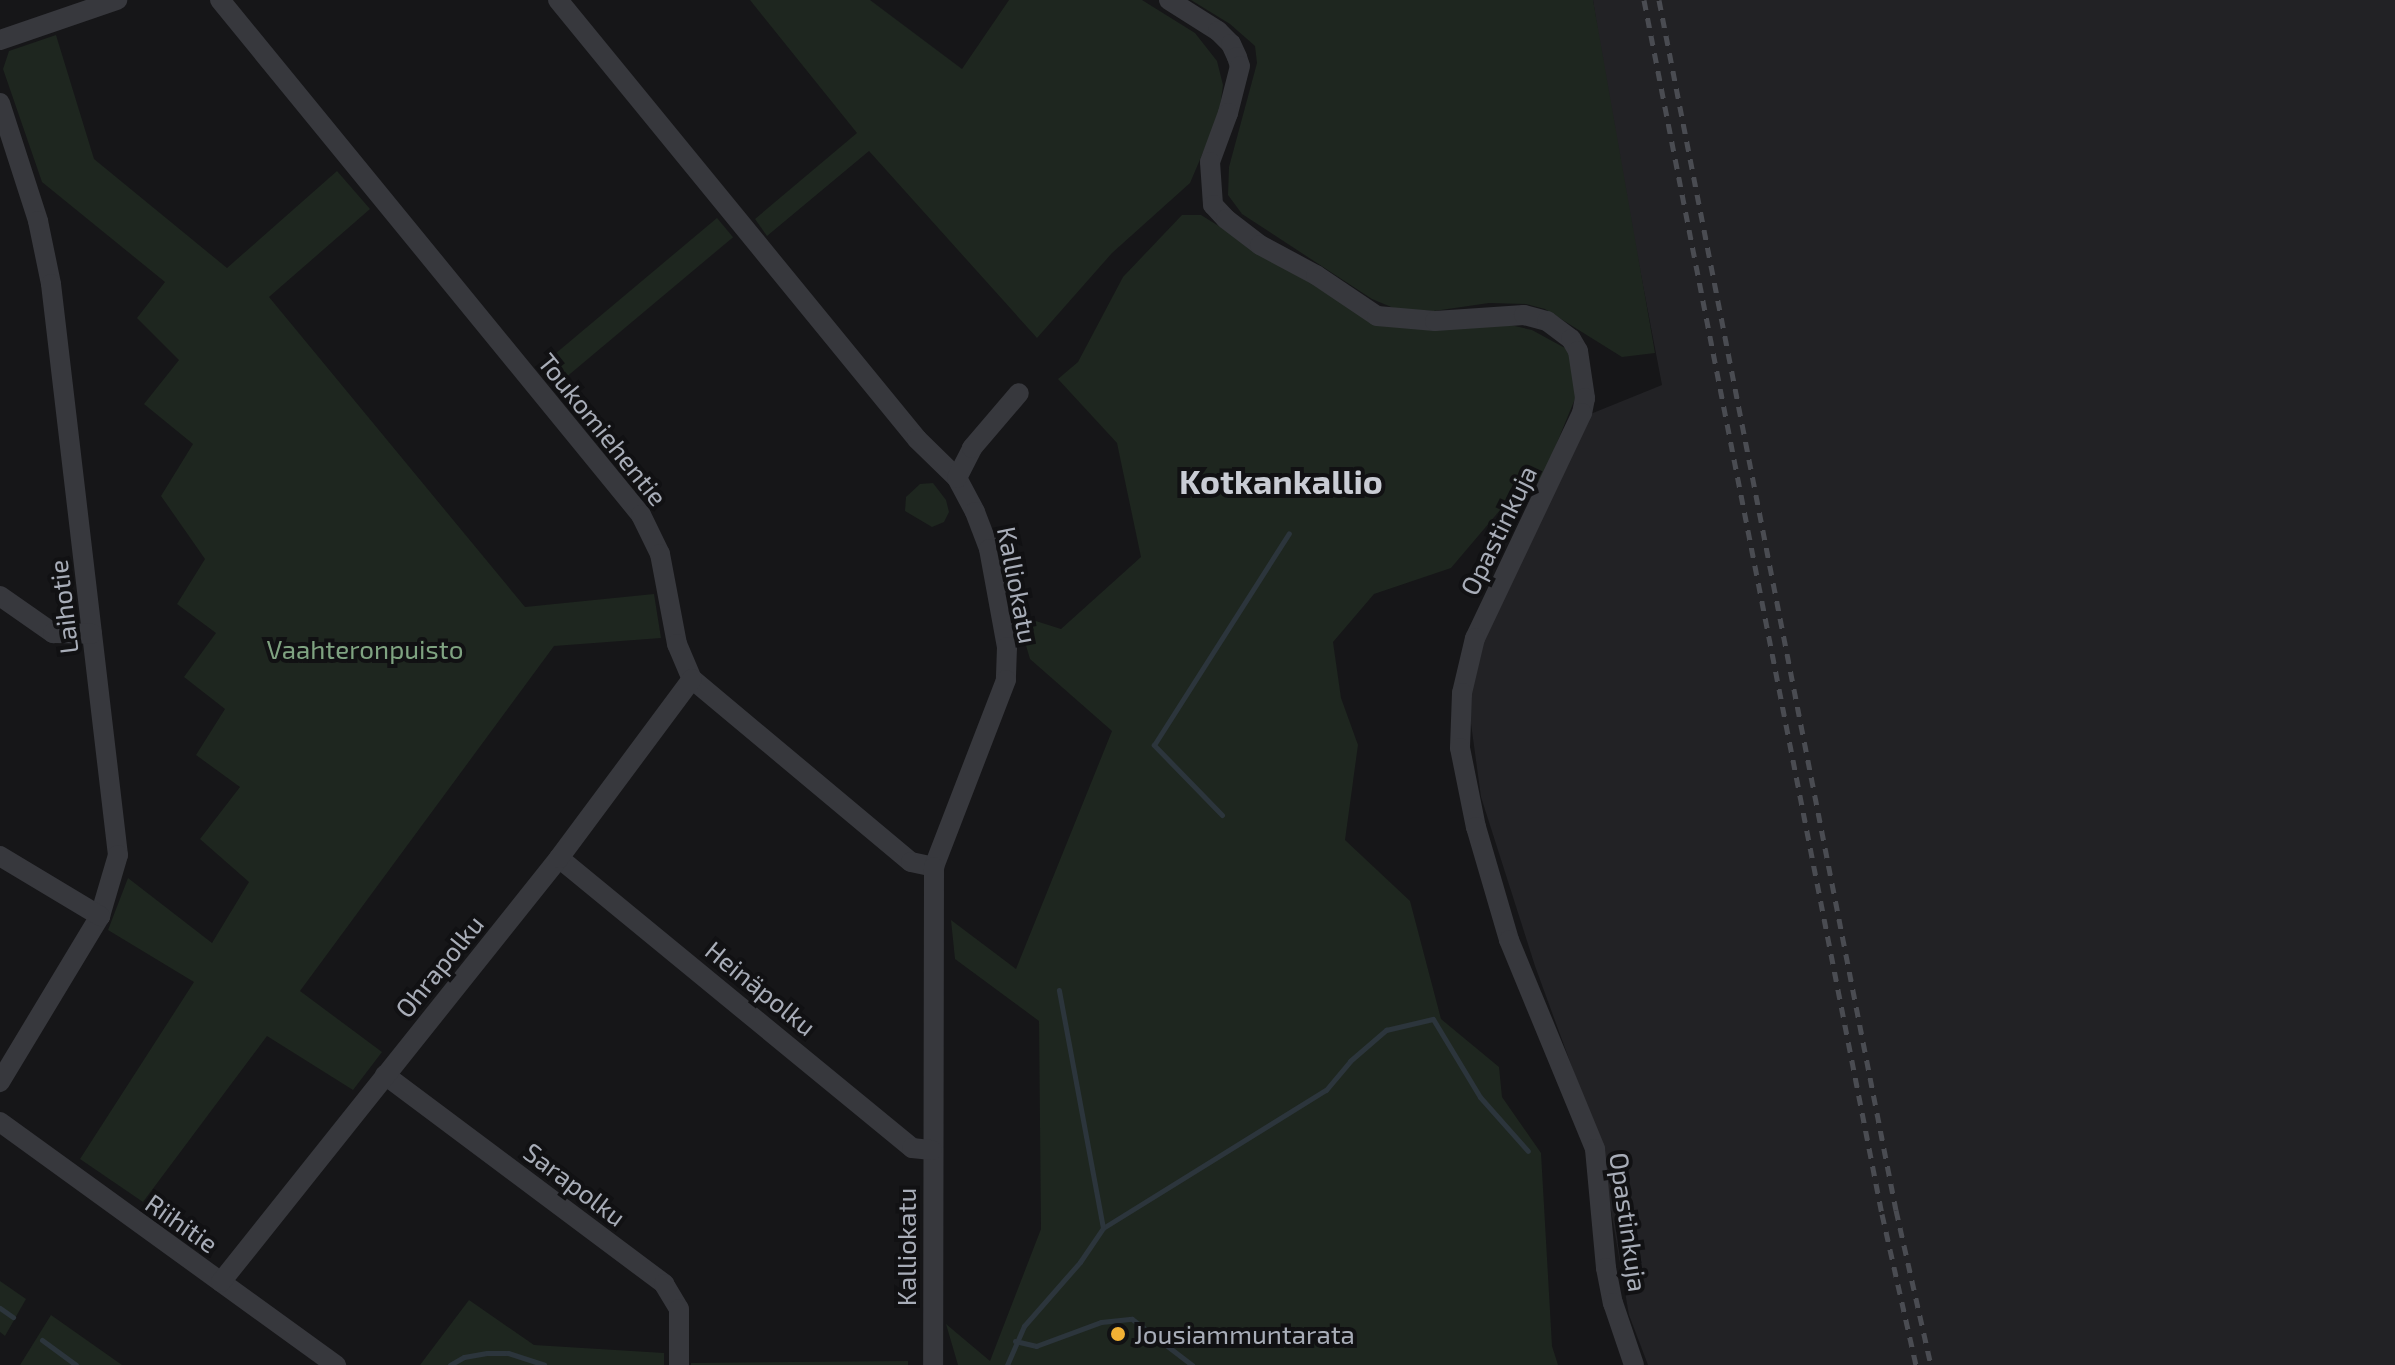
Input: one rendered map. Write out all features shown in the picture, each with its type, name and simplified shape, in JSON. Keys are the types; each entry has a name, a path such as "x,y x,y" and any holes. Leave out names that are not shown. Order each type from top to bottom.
{"street":[{"path":"0,40 117,0"},
{"name":"Toukomiehentie","path":"220,0 641,515 660,554 677,644 692,679 911,862 934,867"},
{"name":"Kalliokatu","path":"558,0 917,439 957,478 975,512 989,549 1007,647 1006,680 934,867 933,1365"},
{"name":"Opastinkuja","path":"1169,0 1218,31 1231,44 1240,66 1228,113 1210,162 1213,205 1226,219 1260,245 1316,275 1377,316 1435,321 1524,315 1547,321 1571,339 1578,351 1585,398 1582,413 1475,638 1462,693 1460,748 1476,827 1509,940 1595,1149 1606,1268 1613,1303 1634,1365"},
{"name":"Laihotie","path":"0,103 38,221 51,284 117,833 114,876 100,916 0,1082"},
{"path":"957,478 972,448 1019,393"},
{"path":"0,596 53,633 92,634"},
{"name":"Ohrapolku","path":"221,1282 559,858 692,679"},
{"path":"0,856 100,916"},
{"name":"Heinäpolku","path":"559,858 912,1148 932,1150"},
{"name":"Sarapolku","path":"385,1075 664,1284 679,1309 679,1365"},
{"name":"Riihitie","path":"0,1122 336,1365"}],"shaded area":[{"path":"1593,0 2395,0 2395,1365 1648,1365 1629,1315 1599,1141 1535,966 1481,797 1469,709 1477,653 1588,415 1662,385 1612,123"}],"green space":[{"path":"750,0 870,0 962,69 1009,0 1142,0 1195,33 1217,61 1223,85 1219,115 1190,183 1112,253 1037,338 869,151 767,236 755,219 857,133"},
{"path":"1191,0 1593,0 1655,353 1622,357 1545,309 1526,304 1489,303 1434,311 1396,309 1372,299 1242,214 1228,195 1229,167 1257,63 1255,46 1230,24"},
{"name":"Vaahteronpuisto","path":"56,35 94,159 227,268 337,171 370,209 269,297 525,607 654,594 661,638 554,646 300,991 382,1052 353,1090 267,1036 143,1202 80,1159 194,982 108,930 128,878 212,943 249,882 200,839 240,787 196,755 225,709 184,677 216,633 177,604 205,559 161,496 193,444 144,404 179,360 137,318 165,282 42,182 3,69 9,51"},
{"path":"1182,215 1201,215 1373,322 1506,324 1532,330 1574,353 1577,394 1542,479 1512,496 1451,568 1374,594 1333,642 1341,698 1358,745 1345,840 1410,901 1441,1019 1499,1067 1502,1097 1541,1153 1552,1346 1558,1365 958,1365 946,1324 990,1361 1041,1229 1039,1021 955,959 951,920 1016,969 1112,731 1030,659 1017,615 1061,629 1141,557 1117,443 1058,379 1078,362 1123,277"},
{"path":"717,218 733,237 554,388 538,368"},
{"path":"933,483 946,500 949,512 944,522 932,527 905,511 906,497 920,484"},
{"path":"0,1281 26,1299 5,1336 0,1332"},
{"path":"469,1300 534,1345 664,1353 664,1365 420,1365"},
{"path":"51,1315 122,1365 20,1365"},
{"path":"908,1361 908,1365 691,1365 691,1363"}],"waterway":[{"path":"1222,815 1154,745 1289,533"},
{"path":"1007,1365 1024,1326 1080,1262 1103,1228 1059,990"},
{"path":"1103,1228 1326,1090 1350,1061 1386,1030 1433,1019 1480,1097 1528,1151"},
{"path":"0,1308 13,1317"},
{"path":"1015,1341 1036,1346 1101,1322 1132,1319 1192,1365"},
{"path":"42,1340 76,1365"},
{"path":"450,1365 464,1357 487,1353 508,1353 544,1365"}],"railway":[{"path":"1644,0 1882,1214 1916,1365"},
{"path":"1659,0 1896,1210 1931,1365"}],"place":[{"name":"Jousiammuntarata","path":"1118,1334"}],"district":[{"name":"Kotkankallio","path":"1281,481"}]}
